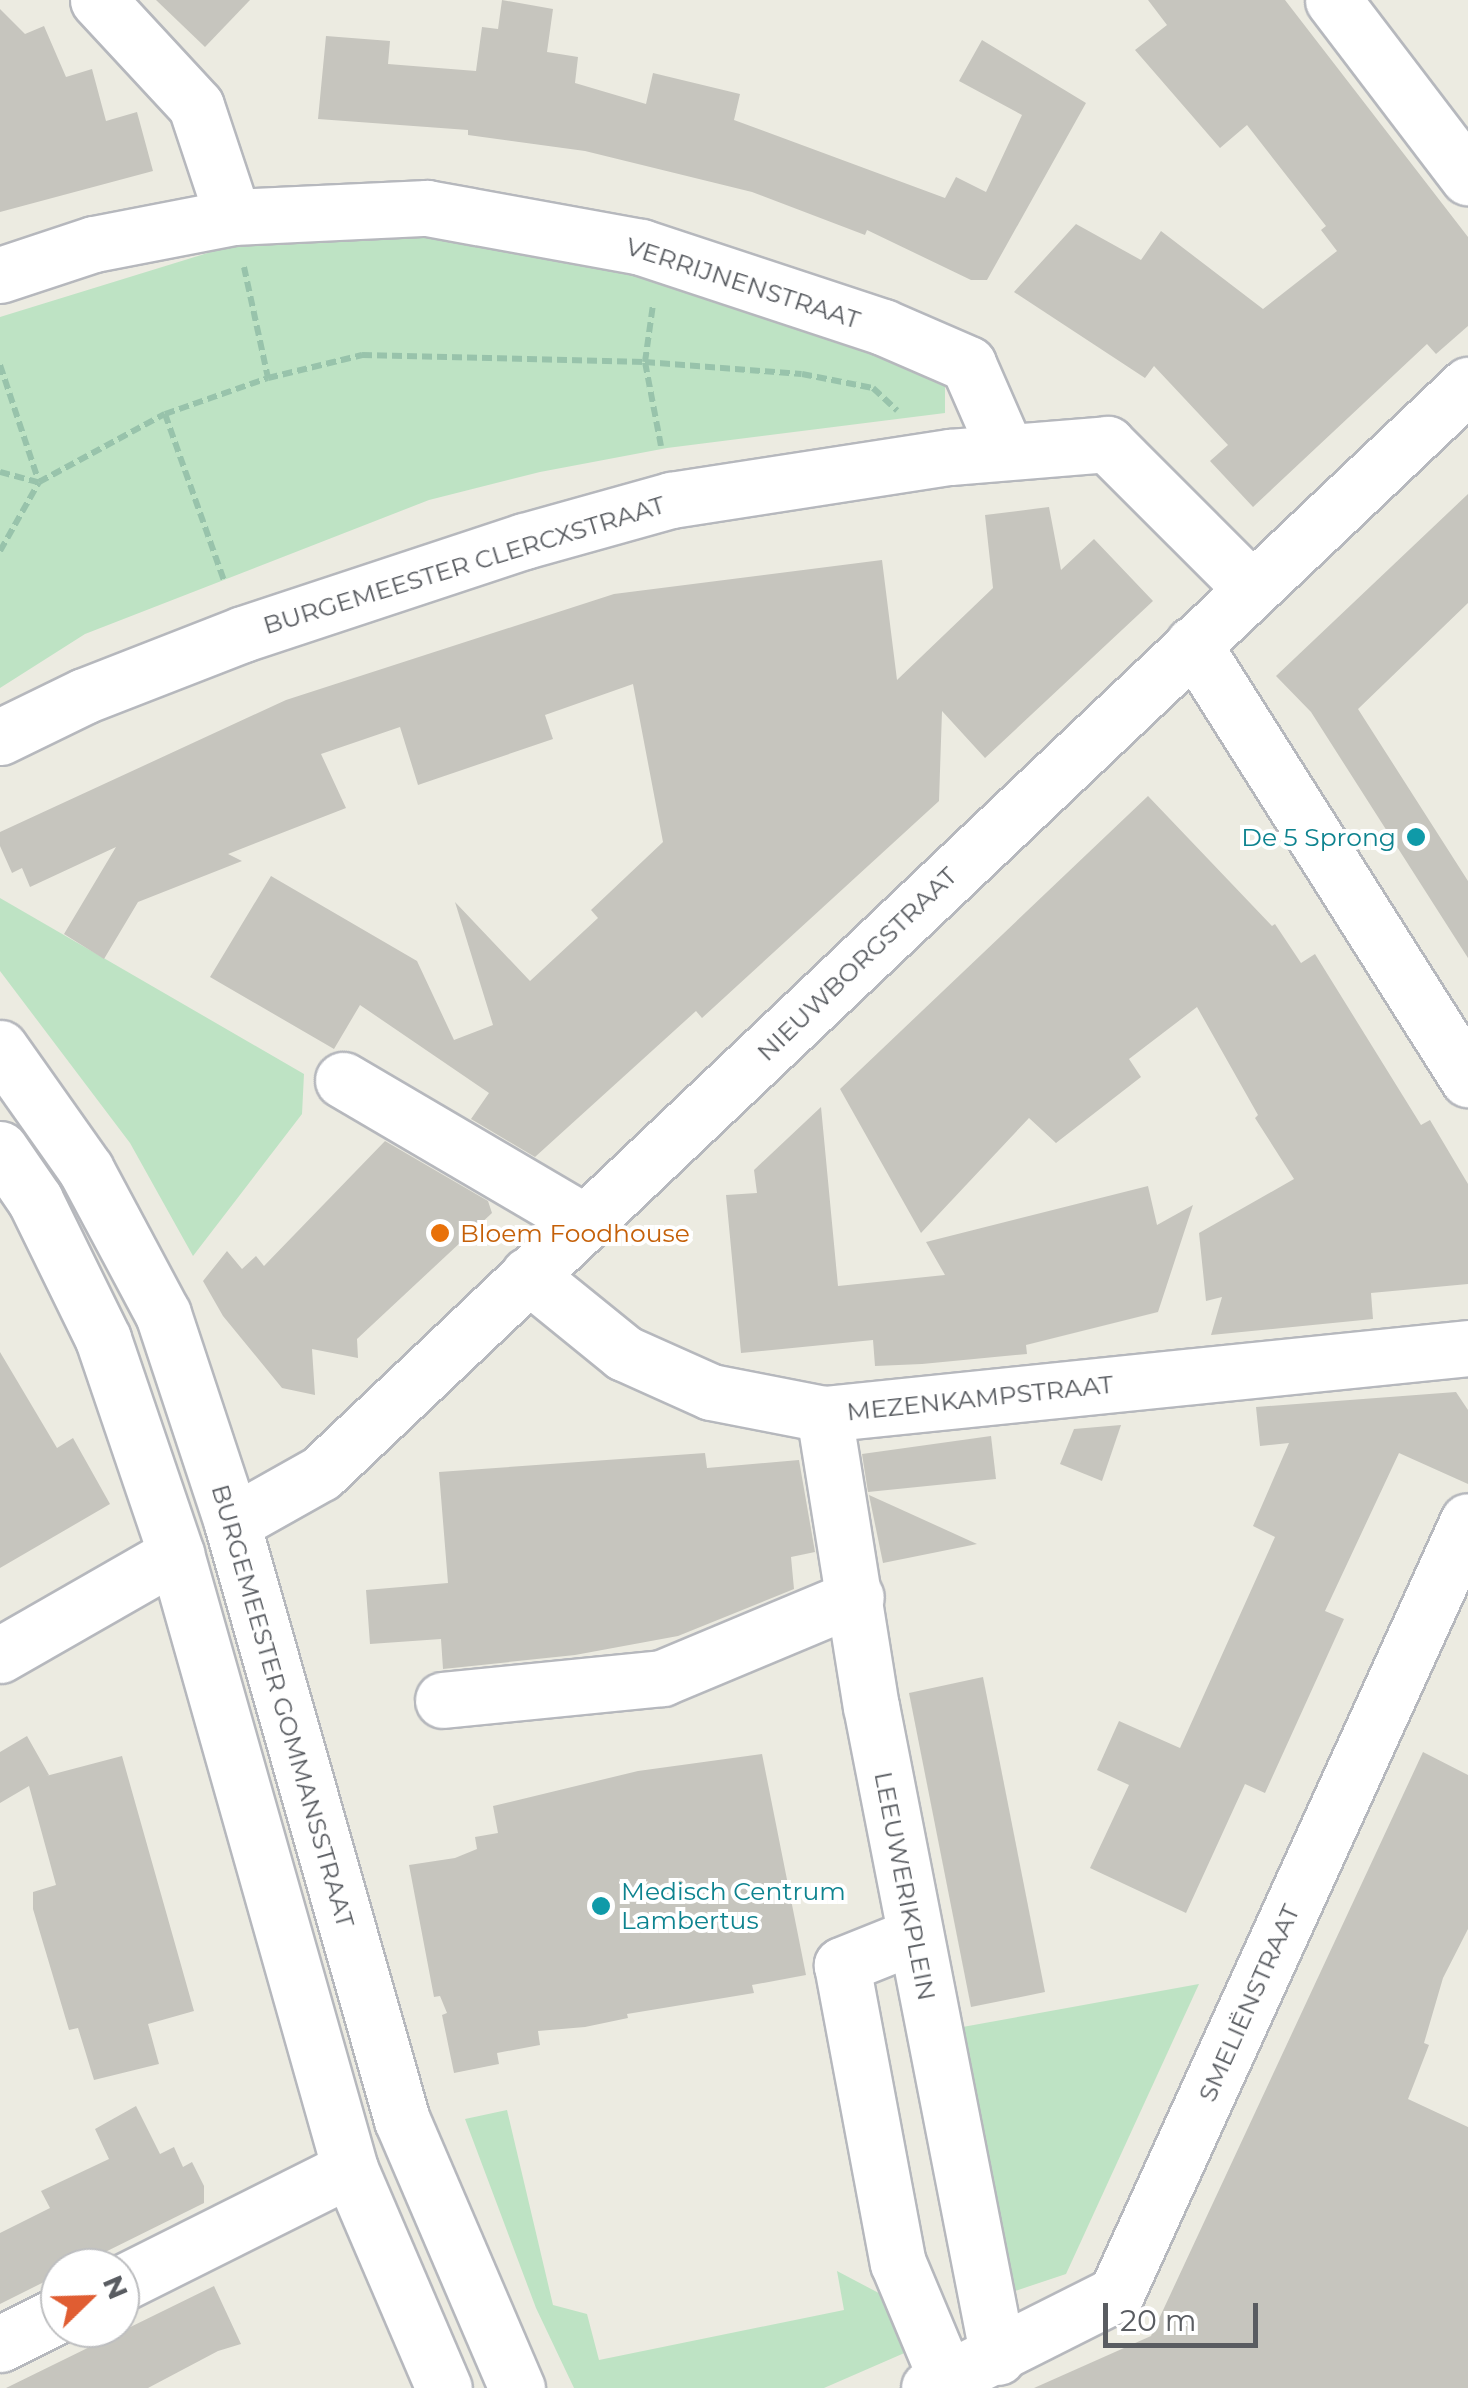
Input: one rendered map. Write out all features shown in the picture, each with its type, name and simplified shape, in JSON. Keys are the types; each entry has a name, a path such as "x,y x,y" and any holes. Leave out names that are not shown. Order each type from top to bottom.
{"street":[{"path":"98,0 196,106 238,239"},
{"path":"1333,0 1468,178"},
{"name":"VERRIJNENSTRAAT","path":"0,275 94,244 238,239 427,208 660,253 883,328 968,364 1006,451"},
{"name":"NIEUWBORGSTRAAT","path":"232,1523 321,1473 1468,386"},
{"path":"1006,451 1107,444 1252,589"},
{"name":"BURGEMEESTER CLERCXSTRAAT","path":"0,736 84,696 366,590 671,500 1006,451"},
{"path":"1193,644 1468,1079"},
{"name":"BURGEMEESTER GOMMANSSTRAAT","path":"0,1048 86,1170 162,1314 232,1523 402,2120 517,2388"},
{"path":"342,1080 586,1222"},
{"path":"0,1149 35,1200 103,1339 176,1554 350,2169 444,2388"},
{"name":"MEZENKAMPSTRAAT","path":"528,1275 624,1353 712,1392 824,1414 1468,1348"},
{"name":"LEEUWERIKPLEIN","path":"824,1414 914,1936 959,2377"},
{"name":"SMELIËNSTRAAT","path":"959,2377 1116,2294 1468,1520"},
{"path":"0,1654 176,1554"},
{"path":"443,1700 662,1678 856,1597"},
{"path":"914,1936 842,1965 898,2264 959,2377"},
{"path":"140,2274 350,2169"},
{"path":"0,2344 40,2324"}],"path":[{"path":"238,239 268,378"},
{"path":"660,253 645,362 671,500"},
{"path":"0,551 39,482 164,414 268,378 362,355 645,362 802,374 873,388 950,457"},
{"path":"0,365 39,482"},
{"path":"164,414 243,634"},
{"path":"0,472 39,482"}],"green space":[{"path":"388,227 666,275 945,379 945,413 667,448 540,472 429,500 85,634 0,688 0,317 253,239"},
{"path":"0,898 304,1074 302,1114 193,1256 130,1143 0,971"},
{"path":"1199,1984 1066,2274 1009,2293 957,2028"},
{"path":"507,2110 553,2305 587,2314 599,2360 844,2310 837,2271 892,2300 909,2351 824,2388 574,2388 536,2308 465,2119"}],"building":[{"path":"156,0 250,0 205,47"},
{"path":"502,0 553,9 547,52 578,57 575,83 646,104 653,73 740,94 734,120 945,198 956,177 986,192 1022,115 959,81 982,40 1086,103 987,280 971,280 867,230 865,235 752,192 585,151 468,135 468,130 318,119 326,36 390,41 388,64 476,71 482,27 498,29"},
{"path":"1148,0 1285,0 1468,237 1468,326 1436,354 1427,344 1253,507 1210,461 1228,445 1154,366 1145,378 1014,292 1076,224 1141,260 1161,231 1263,309 1337,251 1321,230 1326,226 1247,125 1220,148 1135,50 1167,25"},
{"path":"0,9 25,34 44,26 66,77 92,69 106,121 137,112 153,171 0,212"},
{"path":"1468,494 1468,603 1358,709 1468,881 1468,958 1311,712 1276,676"},
{"path":"1049,507 1061,570 1094,539 1153,601 985,758 942,711 939,801 702,1018 696,1011 535,1157 471,1119 489,1093 360,1005 334,1049 210,977 271,876 417,961 454,1040 493,1025 455,902 530,981 598,918 591,910 663,842 633,684 545,715 553,739 418,785 400,727 321,754 346,808 228,854 242,861 138,902 104,959 64,934 116,847 30,887 22,868 12,873 0,846 0,832 286,700 614,594 882,560 897,680 993,588 985,515"},
{"path":"1148,796 1272,926 1275,924 1301,963 1315,954 1421,1125 1430,1120 1468,1184 1468,1284 1371,1293 1373,1319 1211,1335 1222,1297 1206,1301 1199,1233 1294,1179 1255,1118 1258,1115 1197,1007 1129,1059 1141,1077 1056,1143 1029,1118 921,1233 840,1089"},
{"path":"821,1107 838,1286 945,1275 926,1242 1148,1186 1157,1225 1193,1205 1158,1312 1026,1345 1027,1354 875,1366 873,1340 741,1353 726,1195 757,1193 754,1170"},
{"path":"385,1141 488,1201 492,1213 357,1339 358,1358 312,1349 315,1395 282,1388 223,1316 203,1281 227,1251 242,1269 256,1256 264,1266"},
{"path":"0,1352 57,1448 73,1438 110,1504 0,1568"},
{"path":"1456,1392 1468,1410 1468,1484 1399,1453 1325,1611 1344,1619 1265,1793 1245,1784 1186,1913 1090,1868 1129,1785 1097,1770 1119,1721 1180,1748 1275,1537 1253,1526 1289,1443 1260,1446 1256,1407"},
{"path":"1121,1425 1102,1481 1060,1464 1074,1429"},
{"path":"991,1436 996,1479 868,1492 862,1454"},
{"path":"705,1453 707,1468 799,1460 815,1552 791,1557 794,1589 678,1636 575,1655 443,1669 441,1639 370,1644 366,1590 448,1583 439,1472"},
{"path":"869,1495 900,1509 977,1544 883,1563"},
{"path":"983,1677 1045,1992 971,2007 909,1693"},
{"path":"27,1736 49,1775 46,1776 122,1756 194,2011 148,2024 159,2064 94,2080 78,2028 69,2030 33,1909 33,1892 56,1885 29,1786 0,1803 0,1752"},
{"path":"1423,1752 1468,1775 1468,1929 1443,1978 1424,2043 1429,2045 1408,2099 1468,2127 1468,2388 1034,2388 1151,2336"},
{"name":"Medisch Centrum Lambertus","path":"762,1754 806,1975 752,1985 754,1993 627,2014 628,2018 585,2027 538,2031 540,2045 497,2053 499,2064 454,2073 442,2015 447,2013 440,1996 434,1997 409,1865 455,1858 477,1849 475,1837 498,1833 493,1806 638,1771"},
{"path":"136,2106 160,2154 174,2147 183,2167 192,2162 204,2186 204,2203 113,2248 40,2248 40,2284 0,2304 0,2233 50,2208 41,2191 109,2159 95,2129"},
{"path":"214,2286 241,2344 218,2351 148,2388 6,2388 88,2348 140,2348 140,2322"}],"place":[{"name":"De 5 Sprong","path":"1416,837"},
{"name":"Bloem Foodhouse","path":"440,1233"},
{"name":"Medisch Centrum Lambertus","path":"601,1906"}]}
